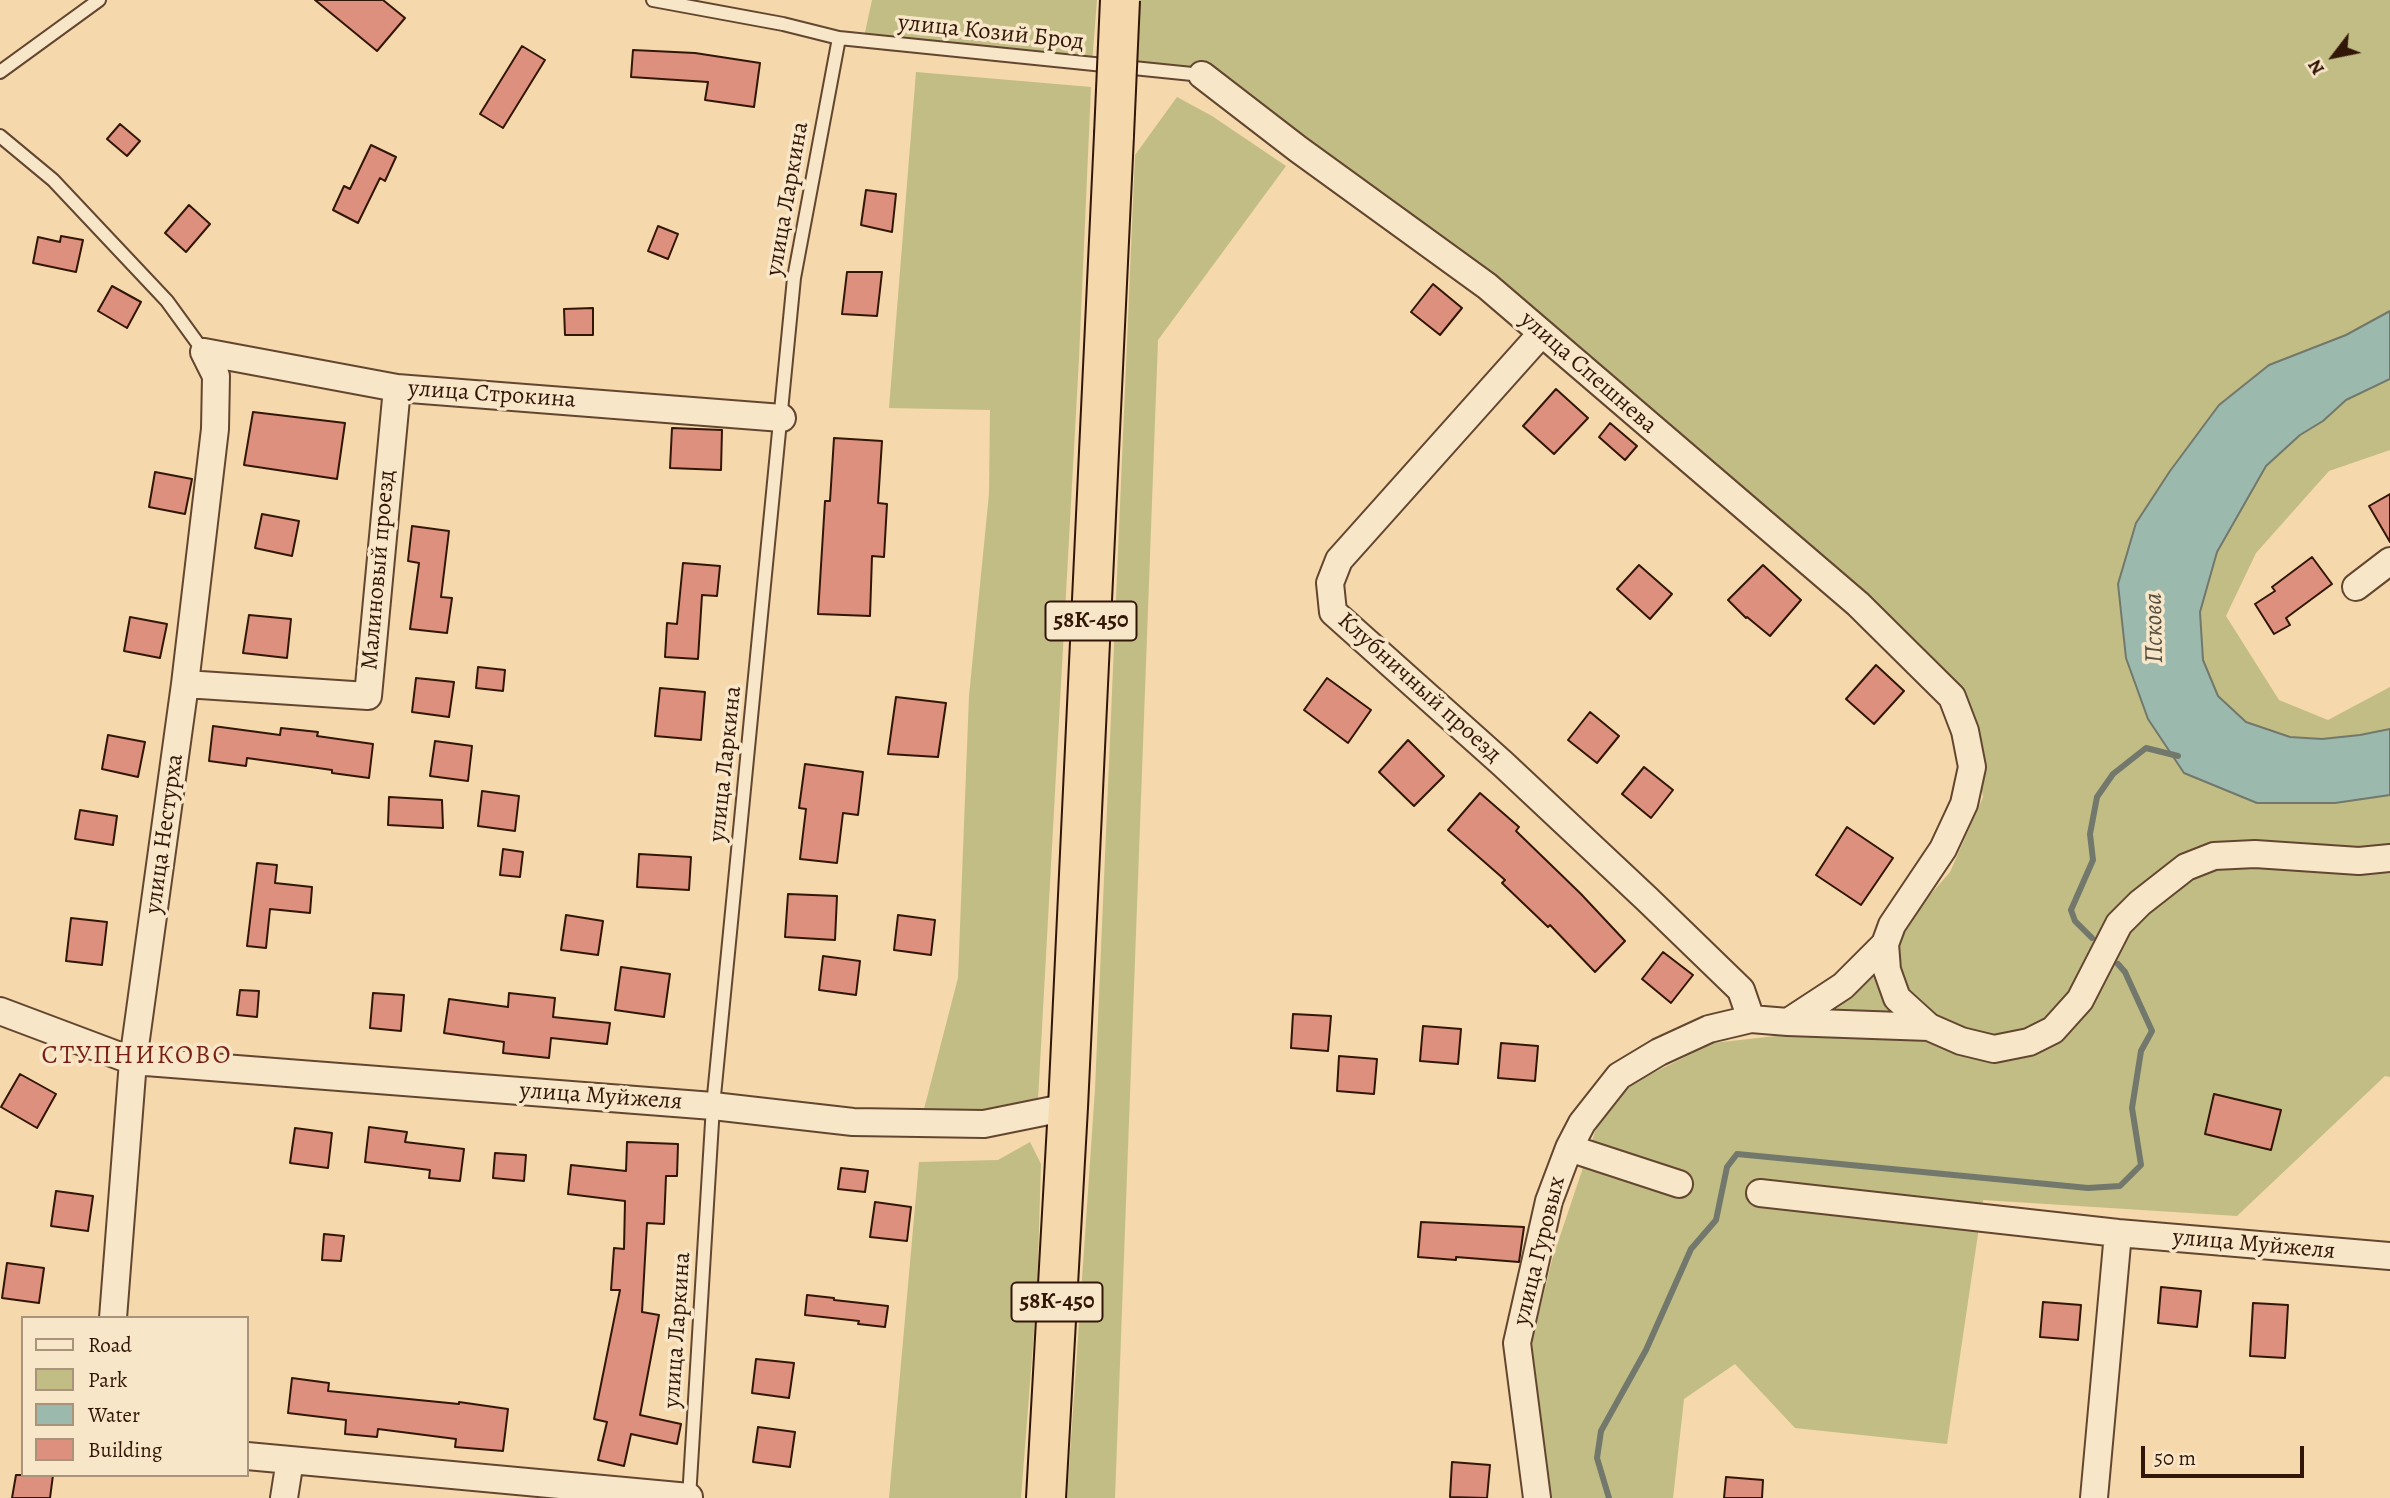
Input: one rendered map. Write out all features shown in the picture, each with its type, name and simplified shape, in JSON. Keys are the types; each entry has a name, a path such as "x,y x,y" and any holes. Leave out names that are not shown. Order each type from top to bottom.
{"highway":[{"name":"58К-450","path":"1046,1498 1068,1107 1120,0"}],"street":[{"name":"улица Спешнева","path":"1202,75 1298,149 1487,286 1858,604 1952,697 1965,731 1972,766 1964,804 1943,849 1892,925 1885,944"},
{"name":"Клубничный проезд","path":"1541,334 1339,560 1330,583 1333,612 1503,764 1741,990 1751,1019"},
{"name":"улица Строкина","path":"204,352 397,388 782,418"},
{"name":"улица Нестурха","path":"113,1316 133,1062 185,684 215,429 216,376 204,352"},
{"name":"Малиновый проезд","path":"185,684 368,696 397,388"},
{"path":"2357,587 2390,561"},
{"path":"1885,944 1887,970 1897,998 1929,1027 1961,1041 1994,1049 2029,1042 2053,1030 2080,1000 2119,923 2186,867 2214,856 2255,854 2359,861 2390,858"},
{"path":"1788,1022 1843,986 1885,944"},
{"name":"улица Муйжеля","path":"0,1011 133,1062 713,1106 853,1122 984,1124 1068,1107"},
{"name":"улица Гуровых","path":"1537,1498 1517,1343 1549,1201 1569,1148 1582,1123 1619,1076 1659,1052 1709,1029 1751,1019 1929,1027"},
{"path":"1569,1148 1679,1184"},
{"name":"улица Муйжеля","path":"1760,1193 2118,1233 2390,1256"},
{"path":"2094,1498 2118,1233"},
{"path":"248,1456 689,1497"},
{"path":"284,1498 290,1460"}],"lane":[{"path":"0,72 99,0"},
{"name":"улица Козий Брод","path":"653,0 783,24 839,38 1202,75"},
{"name":"улица Ларкина","path":"689,1497 713,1106 794,278 839,38"},
{"path":"0,136 53,180 167,301 204,352"}],"green space":[{"path":"872,0 1097,0 1092,63 884,51 864,37"},
{"path":"1137,0 2390,0 2390,311 2346,335 2118,584 2126,658 2148,719 2335,803 2390,795 2390,1077 2385,1076 2237,1216 1983,1200 1947,1444 1795,1428 1735,1364 1684,1399 1673,1498 1548,1498 1530,1350 1552,1260 1600,1117 1619,1090 1713,1043 1803,1033 1867,967 1950,872 1983,797 1967,701 1539,330 1196,83 1168,71 1137,68 1134,47"},
{"path":"916,72 1091,87 1079,358 1038,1100 986,1116 923,1113 958,978 969,696 989,494 990,410 889,408"},
{"path":"1177,97 1212,116 1286,166 1158,340 1115,1498 1067,1498 1095,1089 1135,155"},
{"path":"2390,379 2390,450 2329,471 2256,553 2226,616 2279,700 2328,720 2390,687 2390,729 2322,739 2290,737 2246,722 2218,697 2203,660 2200,612 2217,552 2266,466 2300,435 2323,421 2346,400"},
{"path":"1030,1142 1041,1164 1037,1293 1021,1498 889,1498 919,1162 998,1160"}],"water":[{"name":"Пскова","path":"2390,311 2390,379 2346,400 2323,421 2300,435 2266,466 2217,552 2200,612 2203,660 2218,696 2246,722 2290,737 2322,739 2390,729 2390,795 2335,803 2257,803 2184,773 2148,719 2126,658 2118,584 2136,523 2170,471 2219,405 2269,365 2346,335"}],"building":[{"path":"315,0 383,0 405,18 377,51"},
{"path":"522,46 545,60 503,128 480,114"},
{"path":"633,50 695,53 760,63 754,107 705,100 708,82 631,77"},
{"path":"120,124 140,141 127,156 107,139"},
{"path":"371,145 396,157 385,181 380,178 358,223 333,210 344,186 350,189"},
{"path":"866,190 896,194 892,232 861,225"},
{"path":"189,205 210,224 186,252 165,233"},
{"path":"658,226 678,234 668,259 648,251"},
{"path":"61,236 83,240 76,272 33,263 38,237 60,242"},
{"path":"847,272 882,272 877,316 842,314"},
{"path":"1433,284 1462,308 1440,335 1411,312"},
{"path":"112,286 141,302 127,328 98,311"},
{"path":"593,308 593,335 565,335 564,309"},
{"path":"1556,389 1588,418 1554,454 1523,426"},
{"path":"253,412 345,423 337,479 244,465"},
{"path":"1610,423 1637,446 1625,460 1599,437"},
{"path":"672,428 722,430 721,470 670,468"},
{"path":"834,438 882,441 878,503 887,504 884,557 872,556 870,616 818,614 825,501 830,501"},
{"path":"155,472 192,479 185,514 149,507"},
{"path":"2390,494 2390,542 2369,506"},
{"path":"262,514 299,521 292,556 255,548"},
{"path":"412,526 449,531 441,597 452,598 447,633 410,629 419,563 408,561"},
{"path":"2312,557 2332,584 2286,618 2290,625 2274,634 2255,604 2275,591 2272,587"},
{"path":"683,563 720,566 717,596 702,595 698,659 665,657 667,623 677,624"},
{"path":"1639,565 1672,594 1650,619 1617,589"},
{"path":"1763,565 1801,600 1770,636 1728,600"},
{"path":"249,615 291,619 287,658 243,653"},
{"path":"130,617 167,624 160,658 124,651"},
{"path":"1876,665 1904,691 1874,724 1846,699"},
{"path":"478,667 505,670 503,691 476,688"},
{"path":"416,678 454,682 449,717 412,712"},
{"path":"1327,678 1371,710 1348,743 1304,710"},
{"path":"660,688 705,692 701,740 655,736"},
{"path":"896,697 946,703 938,757 888,754"},
{"path":"1590,712 1619,736 1597,763 1568,740"},
{"path":"213,726 280,735 281,728 318,732 317,736 373,744 369,778 247,758 246,766 209,761"},
{"path":"108,735 145,742 138,777 102,769"},
{"path":"1408,740 1444,776 1414,806 1379,772"},
{"path":"435,741 472,746 468,781 430,776"},
{"path":"805,764 863,772 858,815 843,813 837,863 800,859 806,809 799,808"},
{"path":"1644,767 1673,790 1651,818 1622,794"},
{"path":"482,791 519,796 515,831 478,826"},
{"path":"1480,793 1519,827 1516,831 1625,941 1595,972 1550,925 1548,927 1502,883 1505,880 1448,830"},
{"path":"389,797 442,800 443,828 388,825"},
{"path":"80,810 117,816 113,845 75,839"},
{"path":"1847,827 1893,858 1861,905 1816,875"},
{"path":"503,849 523,852 520,877 500,875"},
{"path":"639,854 691,857 689,890 637,887"},
{"path":"257,863 277,865 275,883 312,887 310,913 270,909 266,948 247,946"},
{"path":"788,894 837,896 835,940 785,937"},
{"path":"566,915 603,921 598,955 561,950"},
{"path":"898,915 935,920 931,955 894,950"},
{"path":"71,918 107,922 102,965 66,961"},
{"path":"1663,952 1693,975 1671,1003 1642,979"},
{"path":"823,956 860,961 856,995 819,990"},
{"path":"621,967 670,974 664,1017 615,1010"},
{"path":"240,990 259,991 257,1017 237,1015"},
{"path":"373,993 404,995 401,1031 370,1028"},
{"path":"509,993 555,998 553,1017 610,1023 607,1044 551,1038 549,1058 503,1053 504,1042 444,1033 449,999 508,1007"},
{"path":"1293,1014 1331,1016 1328,1051 1291,1048"},
{"path":"1423,1026 1461,1029 1458,1064 1420,1061"},
{"path":"1501,1043 1538,1046 1535,1081 1498,1078"},
{"path":"1339,1056 1377,1059 1374,1094 1337,1091"},
{"path":"20,1074 56,1094 37,1128 1,1107"},
{"path":"2214,1094 2281,1110 2271,1150 2205,1134"},
{"path":"369,1127 407,1132 405,1142 464,1149 460,1181 429,1178 430,1170 365,1162"},
{"path":"295,1128 332,1133 328,1168 290,1163"},
{"path":"627,1142 678,1144 677,1176 666,1176 664,1224 647,1223 642,1312 659,1315 640,1415 681,1424 677,1444 631,1434 624,1466 598,1460 607,1422 594,1419 620,1290 611,1290 614,1248 624,1249 625,1201 568,1194 571,1165 626,1171"},
{"path":"495,1153 526,1155 524,1181 493,1178"},
{"path":"841,1168 868,1171 865,1192 838,1189"},
{"path":"56,1191 93,1196 88,1231 51,1226"},
{"path":"875,1202 911,1207 907,1241 870,1237"},
{"path":"1421,1222 1524,1227 1519,1262 1418,1257"},
{"path":"324,1234 344,1236 341,1261 322,1260"},
{"path":"7,1263 44,1268 39,1303 2,1298"},
{"path":"2161,1287 2201,1291 2197,1327 2158,1323"},
{"path":"807,1295 888,1306 885,1327 805,1315"},
{"path":"2043,1302 2081,1305 2078,1340 2040,1337"},
{"path":"2253,1303 2288,1305 2285,1358 2250,1356"},
{"path":"756,1359 794,1363 789,1398 752,1393"},
{"path":"292,1378 329,1383 328,1391 508,1409 503,1451 455,1447 456,1439 378,1429 377,1437 345,1434 346,1420 288,1413"},
{"path":"758,1427 795,1432 790,1467 753,1462"},
{"path":"1452,1462 1490,1465 1487,1498 1450,1497"},
{"path":"16,1475 53,1477 50,1498 12,1498"},
{"path":"1726,1477 1763,1480 1762,1498 1724,1498"}],"waterway":[{"path":"2092,938 2075,921 2071,910 2093,860 2090,834 2097,797 2113,774 2146,748 2178,756"},
{"path":"1609,1498 1597,1458 1601,1431 1646,1350 1691,1249 1716,1220 1727,1167 1737,1154 2088,1188 2120,1186 2141,1165 2132,1108 2141,1051 2152,1031 2125,972 2118,964"}],"district":[{"name":"СТУПНИКОВО","path":"137,1057"}]}
